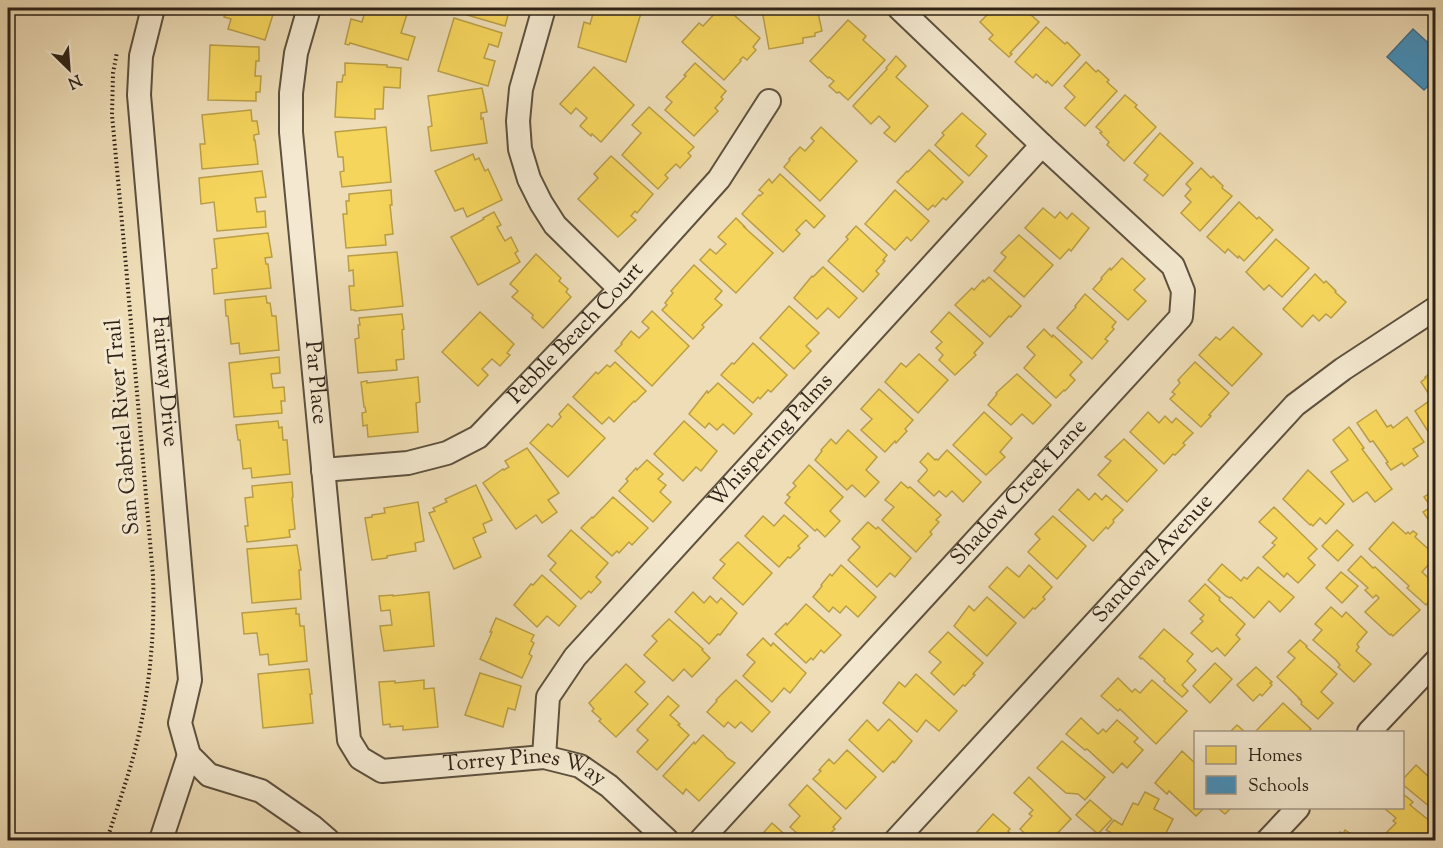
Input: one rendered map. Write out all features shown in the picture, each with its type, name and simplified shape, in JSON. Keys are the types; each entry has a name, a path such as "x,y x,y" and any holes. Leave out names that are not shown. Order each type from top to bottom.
{"street":[{"name":"Fairway Drive","path":"153,8 141,56 139,95 190,680 180,723 189,755"},
{"name":"Par Place","path":"309,8 296,53 291,93 291,132 350,740 360,758"},
{"path":"544,8 521,89 518,121 520,149 529,179 555,225 620,289"},
{"name":"Shadow Creek Lane","path":"701,840 1181,316 1183,291 1173,266 899,8"},
{"name":"Pebble Beach Court","path":"323,470 408,463 447,453 478,437 620,289 719,179 769,101"},
{"name":"Whispering Palms","path":"544,757 548,697 574,657 1042,145"},
{"name":"Sandoval Avenue","path":"896,840 1295,405 1343,369 1436,308"},
{"path":"1370,731 1436,661"},
{"path":"162,840 189,755 209,775 261,791 314,827 328,840"},
{"name":"Torrey Pines Way","path":"360,758 382,771 544,757 580,766 609,786 667,840"},
{"path":"1268,840 1296,809"}],"path":[{"name":"San Gabriel River Trail","path":"107,840 141,724 150,669 154,619 152,565 112,115 112,73 118,46"}],"building: Homes":[{"path":"227,8 275,8 265,40 228,29 231,19 224,17"},
{"path":"366,8 409,8 401,33 415,37 408,60 350,43 345,44 351,19 362,22"},
{"path":"469,8 510,8 505,26 467,15"},
{"path":"591,8 642,10 626,62 578,47 584,22 590,24 594,10"},
{"path":"720,8 726,8 760,38 753,47 756,50 747,60 743,57 724,80 682,42 699,23 703,26"},
{"path":"817,8 822,31 815,33 815,36 803,38 803,43 769,49 762,10"},
{"path":"994,8 1023,8 1039,22 1010,53 1012,54 1009,57 989,39 993,35 980,22"},
{"path":"454,18 502,33 498,47 489,44 484,58 495,61 488,86 438,71"},
{"path":"848,20 866,36 863,40 885,60 848,100 829,86 834,81 810,61"},
{"path":"1046,27 1080,55 1052,86 1036,74 1033,78 1015,62"},
{"path":"210,45 259,47 259,61 256,61 255,76 261,76 260,92 256,92 256,101 208,100"},
{"path":"896,56 906,66 896,77 928,106 895,142 884,133 890,127 879,116 871,124 853,106"},
{"path":"1086,62 1109,80 1107,82 1117,91 1085,126 1065,108 1075,97 1064,86"},
{"path":"345,63 401,68 400,88 384,87 383,109 375,109 375,119 335,117 337,82 342,82 343,75 345,75"},
{"path":"695,63 726,91 721,97 723,99 715,108 718,111 694,136 665,110 672,102 666,97"},
{"path":"594,67 634,105 601,142 580,126 587,118 576,108 571,114 560,104"},
{"path":"482,88 487,112 481,113 481,119 483,118 487,143 431,151 428,127 432,126 428,96"},
{"path":"1125,95 1156,127 1124,161 1107,145 1109,142 1096,127"},
{"path":"649,107 694,147 688,153 691,156 680,168 676,164 665,175 668,178 658,189 622,155 641,133 632,125"},
{"path":"251,110 252,121 257,121 259,134 254,135 258,164 202,169 200,144 205,144 202,115"},
{"path":"962,113 986,134 976,146 987,156 969,176 935,145 944,135 942,133"},
{"path":"386,127 391,182 342,187 340,172 344,171 343,157 338,157 335,132"},
{"path":"821,127 857,161 820,201 784,167 800,147 805,151 814,141 811,138"},
{"path":"1160,133 1193,163 1163,196 1144,180 1148,175 1134,163"},
{"path":"929,150 963,182 946,200 943,198 935,207 933,205 928,210 897,182"},
{"path":"473,154 475,160 479,158 485,171 488,169 502,200 467,217 463,208 455,211 435,171"},
{"path":"611,156 653,194 637,213 635,211 631,216 636,220 618,237 578,199 598,178 594,174"},
{"path":"1201,168 1211,178 1213,176 1232,196 1200,231 1181,213 1191,202 1185,196 1191,189 1186,184"},
{"path":"262,171 266,197 255,198 257,212 265,211 266,227 217,231 214,202 201,204 199,178"},
{"path":"780,174 825,216 814,228 806,220 796,230 800,234 783,252 742,214 763,193 759,190 769,179 772,183"},
{"path":"391,190 393,234 385,235 386,245 346,248 343,214 347,214 346,201 349,201 349,194"},
{"path":"895,190 929,221 911,241 907,237 895,250 865,224"},
{"path":"1239,202 1273,230 1244,261 1228,249 1225,253 1207,237"},
{"path":"1043,208 1055,218 1060,212 1067,219 1072,213 1089,228 1071,251 1069,249 1060,259 1025,228"},
{"path":"494,212 501,225 497,227 505,241 511,237 518,251 515,253 520,262 478,285 451,237"},
{"path":"736,218 773,253 736,293 700,260 710,249 716,254 726,244 718,237"},
{"path":"856,226 887,255 876,271 879,274 863,292 828,261 848,239 846,237"},
{"path":"268,233 272,257 265,258 271,288 214,294 212,269 217,268 214,239"},
{"path":"1019,235 1053,265 1024,297 994,271 1006,257 1001,253"},
{"path":"1276,239 1309,268 1282,297 1269,285 1264,290 1246,272"},
{"path":"397,252 403,306 351,310 349,286 354,286 353,270 349,271 348,256"},
{"path":"536,254 561,278 559,281 568,289 566,292 571,297 543,328 532,318 533,315 512,297 518,291 510,284"},
{"path":"1122,258 1145,279 1134,290 1146,301 1128,320 1093,289 1110,268 1111,270"},
{"path":"694,265 722,291 715,299 722,305 702,325 704,327 693,339 662,310 673,293 671,291"},
{"path":"823,267 857,298 839,318 828,308 817,319 794,298 812,276"},
{"path":"1315,274 1324,283 1326,281 1346,302 1331,318 1326,314 1319,321 1313,315 1302,327 1283,309"},
{"path":"989,277 1021,306 990,337 955,305 972,288 974,290"},
{"path":"1085,294 1116,322 1112,327 1114,329 1105,339 1108,341 1092,359 1057,328"},
{"path":"266,296 267,303 270,303 272,316 276,316 279,350 240,354 239,343 231,344 225,300"},
{"path":"789,306 819,333 806,346 811,351 794,369 760,338"},
{"path":"652,311 689,346 652,386 615,351 631,331 639,338 649,328 642,322"},
{"path":"480,312 514,344 507,353 510,355 500,366 492,359 482,369 488,375 478,386 442,352"},
{"path":"949,312 983,343 974,353 976,355 955,375 939,360 943,355 936,348 942,342 931,332"},
{"path":"402,314 404,359 396,360 397,370 358,373 355,339 359,338 359,318"},
{"path":"1233,327 1262,354 1232,386 1199,355 1216,337 1220,340"},
{"path":"1044,329 1082,362 1070,375 1075,380 1056,398 1024,368 1035,355 1027,347"},
{"path":"753,343 787,375 771,392 768,390 753,403 721,375"},
{"path":"919,354 948,380 918,413 885,382 901,363 906,367"},
{"path":"279,357 280,373 271,374 273,388 284,387 285,401 281,401 282,413 234,417 229,363"},
{"path":"615,362 646,391 614,422 609,417 602,424 573,397 596,372 598,374 607,365 610,367"},
{"path":"1195,362 1229,393 1201,427 1170,399 1175,394 1172,392 1180,383 1178,380"},
{"path":"1436,371 1436,444 1415,411 1432,399 1421,382"},
{"path":"1017,374 1051,405 1033,424 1022,414 1011,425 988,405 996,393"},
{"path":"418,377 420,402 416,403 418,432 368,437 367,425 363,426 362,413 366,412 361,382"},
{"path":"718,383 752,414 734,434 723,424 717,430 709,423 705,428 689,414 707,391 708,393"},
{"path":"879,389 913,420 905,429 907,431 885,452 861,430 872,419 861,409"},
{"path":"568,404 605,438 568,477 530,443 548,424 552,427"},
{"path":"1376,410 1387,427 1391,425 1393,428 1407,417 1424,442 1413,449 1418,456 1404,466 1402,463 1391,470 1373,441 1370,442 1357,423"},
{"path":"984,412 1012,438 1000,452 1005,457 986,475 953,445"},
{"path":"1148,412 1159,423 1165,416 1172,423 1176,418 1193,433 1183,443 1185,445 1164,464 1130,432"},
{"path":"278,421 279,428 282,427 283,440 287,440 290,474 252,478 251,468 243,469 236,425"},
{"path":"684,421 717,451 701,471 696,467 683,481 654,454"},
{"path":"1349,427 1364,448 1362,449 1392,489 1375,502 1367,492 1353,502 1331,472 1348,460 1333,440"},
{"path":"848,430 877,457 866,470 879,482 865,497 852,485 847,490 815,460 831,439 836,444"},
{"path":"1124,439 1157,470 1127,502 1098,475 1111,461 1105,457"},
{"path":"527,448 559,493 548,500 557,512 542,523 536,515 516,529 483,483 509,467 505,461"},
{"path":"947,450 981,482 963,502 952,491 946,497 939,491 934,496 918,481 927,471 920,462 928,453 938,460"},
{"path":"647,460 663,474 658,479 666,485 660,492 671,502 653,522 619,491 628,481 626,479"},
{"path":"809,465 843,497 830,511 840,521 825,537 817,529 815,531 785,503 790,497 787,495 796,486 793,483"},
{"path":"1308,470 1344,504 1326,524 1320,518 1313,526 1310,525 1283,499"},
{"path":"292,482 295,529 289,530 290,537 247,542 245,498 253,497 252,486"},
{"path":"901,482 908,488 910,487 941,515 936,520 939,522 930,532 932,534 916,552 882,520 894,507 885,500"},
{"path":"476,485 492,520 483,524 486,532 473,538 481,557 454,569 429,513 435,511 433,508 447,502 445,499"},
{"path":"1078,489 1089,500 1095,493 1102,500 1106,495 1123,510 1108,529 1106,527 1093,541 1059,510"},
{"path":"1436,489 1436,531 1423,512 1431,507 1424,497"},
{"path":"613,497 648,528 632,545 629,542 619,553 617,551 612,556 581,528"},
{"path":"418,502 424,541 415,543 416,551 372,560 365,518 385,513 384,508"},
{"path":"1274,507 1317,549 1308,558 1315,565 1298,583 1287,573 1284,577 1263,557 1275,545 1272,543 1277,538 1259,522"},
{"path":"784,515 808,536 798,546 800,548 779,567 745,536 763,516 774,526"},
{"path":"1053,516 1086,546 1057,579 1028,552 1040,539 1035,534"},
{"path":"868,522 876,529 878,527 911,558 895,577 890,573 877,587 848,560 860,547 852,539"},
{"path":"1393,522 1406,534 1413,531 1417,534 1415,537 1436,556 1422,572 1436,585 1436,594 1426,605 1369,549"},
{"path":"571,530 608,563 596,577 601,582 591,593 589,591 581,599 550,570 556,563 548,556"},
{"path":"1337,530 1353,545 1338,561 1322,546"},
{"path":"738,542 772,573 743,605 713,578 725,564 720,560"},
{"path":"297,545 301,570 299,570 301,599 252,603 247,549"},
{"path":"1361,556 1420,610 1393,636 1365,612 1379,598 1376,595 1373,598 1365,590 1368,588 1348,570"},
{"path":"1222,564 1241,581 1244,577 1247,579 1258,567 1294,597 1280,612 1269,601 1254,618 1208,580"},
{"path":"841,565 876,597 858,617 846,606 840,613 833,607 829,612 813,597 830,574 832,576"},
{"path":"1029,565 1052,587 1043,597 1045,599 1024,618 989,587 1007,567 1019,577"},
{"path":"1341,572 1358,586 1342,603 1326,588"},
{"path":"542,575 576,606 559,626 547,616 537,627 514,605 531,584 533,585"},
{"path":"1205,584 1245,624 1236,635 1240,639 1225,656 1217,648 1212,652 1191,633 1203,621 1200,619 1204,615 1189,601"},
{"path":"429,592 434,646 384,651 380,626 392,625 390,610 381,611 379,596"},
{"path":"693,592 704,603 710,596 717,603 721,598 737,613 720,635 718,634 709,644 675,612"},
{"path":"987,597 1016,623 987,656 954,626 969,606 974,611"},
{"path":"806,604 841,635 824,653 821,650 813,660 811,658 806,663 775,634 786,623 787,625"},
{"path":"1331,607 1342,617 1346,612 1367,632 1357,644 1359,647 1356,651 1371,664 1354,682 1338,667 1340,665 1336,660 1313,640 1322,630 1315,624"},
{"path":"296,608 300,626 304,626 307,661 269,665 268,654 260,655 257,633 244,634 242,613"},
{"path":"496,618 534,635 531,641 534,643 529,654 532,656 522,678 480,659"},
{"path":"669,619 710,658 692,677 684,669 673,681 644,655 657,641 652,636"},
{"path":"1164,629 1193,654 1187,661 1196,670 1182,685 1188,691 1182,697 1139,657"},
{"path":"948,632 983,663 973,674 975,675 954,695 931,673 941,662 929,652"},
{"path":"763,638 771,646 773,643 806,673 790,693 784,688 772,702 743,676 755,662 747,655"},
{"path":"1300,640 1337,674 1321,692 1333,703 1318,719 1277,677 1295,658 1288,652"},
{"path":"1215,663 1232,679 1210,703 1193,686"},
{"path":"626,664 645,682 635,692 648,704 616,737 599,721 601,719 592,711 594,709 589,703"},
{"path":"1256,667 1272,682 1270,683 1272,685 1262,696 1260,694 1253,701 1237,685"},
{"path":"309,669 313,723 263,728 258,674"},
{"path":"480,673 521,686 515,710 508,708 503,727 465,715"},
{"path":"916,674 957,711 939,731 926,720 917,732 883,703 899,682 905,687"},
{"path":"1118,678 1132,692 1135,689 1140,693 1152,680 1187,711 1156,744 1120,709 1118,711 1101,696"},
{"path":"424,680 424,689 434,688 438,727 403,730 403,726 383,725 379,682"},
{"path":"736,680 770,712 752,732 741,722 735,728 728,722 724,727 707,712"},
{"path":"668,696 679,706 670,715 689,735 657,770 637,752 648,740 637,730"},
{"path":"1283,703 1311,729 1308,731 1256,731"},
{"path":"1081,718 1098,734 1103,729 1106,732 1117,720 1138,738 1134,742 1143,750 1127,768 1122,763 1113,773 1087,749 1085,750 1066,734"},
{"path":"889,719 912,741 894,763 893,761 883,772 849,740 867,720 878,731"},
{"path":"1237,725 1244,731 1231,731"},
{"path":"703,735 735,763 699,801 686,789 683,794 663,776"},
{"path":"1062,741 1105,777 1085,800 1078,794 1066,793 1037,768"},
{"path":"847,750 876,777 846,809 813,779 829,759 834,764"},
{"path":"1182,751 1194,762 1194,809 1203,809 1196,816 1169,791 1167,794 1155,783"},
{"path":"1416,765 1431,779 1434,775 1436,776 1436,812 1404,786 1404,778"},
{"path":"1029,777 1071,819 1051,840 1032,840 1020,829 1032,816 1029,814 1033,810 1014,793"},
{"path":"807,785 841,818 833,827 835,829 821,840 805,840 790,827 800,816 789,805"},
{"path":"1145,792 1159,799 1154,809 1173,819 1166,833 1169,835 1166,840 1124,840 1106,830 1114,820 1122,825 1133,803 1138,805"},
{"path":"1404,795 1413,802 1410,805 1436,826 1436,832 1430,838 1433,840 1388,840 1383,836 1396,823 1393,821 1396,818 1385,809 1404,809"},
{"path":"1090,800 1112,819 1098,834 1076,815"},
{"path":"1219,809 1230,809 1225,814"},
{"path":"993,814 1010,829 1008,831 1016,840 987,840 977,832"},
{"path":"772,823 791,840 757,840"},
{"path":"1345,830 1360,840 1334,840 1340,832 1343,834"}],"building: Schools":[{"path":"1419,8 1436,8 1436,22 1429,17 1431,15 1428,12 1426,14"},
{"path":"1413,29 1436,50 1436,78 1424,90 1387,57"}]}
